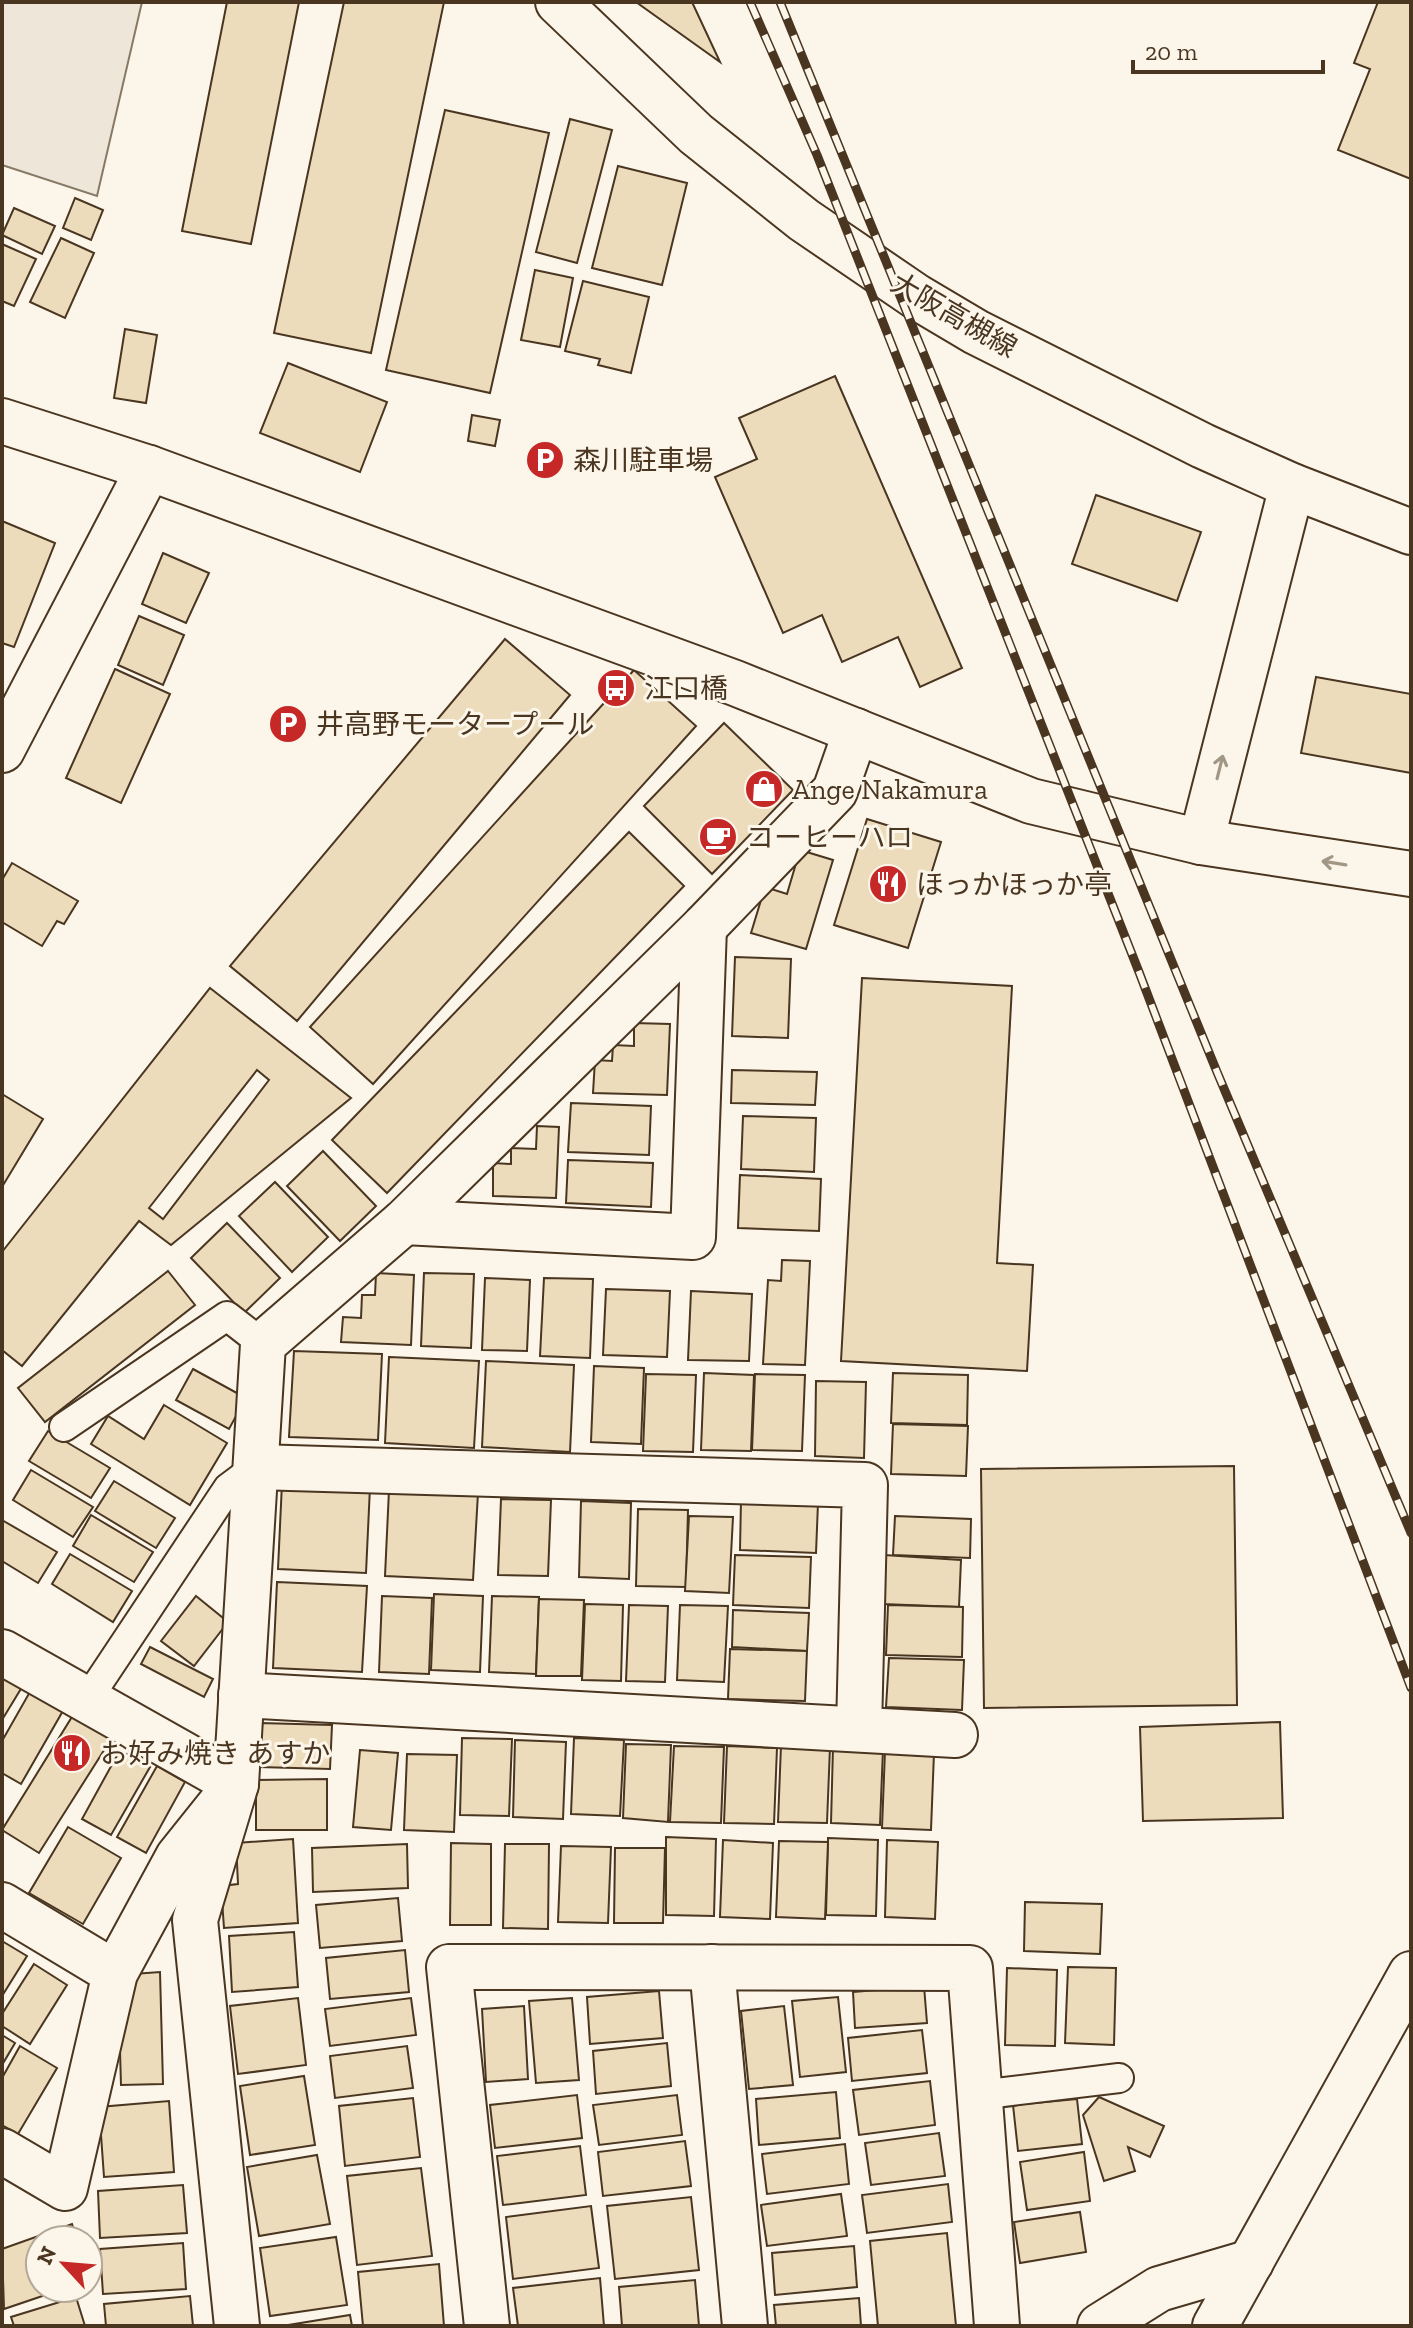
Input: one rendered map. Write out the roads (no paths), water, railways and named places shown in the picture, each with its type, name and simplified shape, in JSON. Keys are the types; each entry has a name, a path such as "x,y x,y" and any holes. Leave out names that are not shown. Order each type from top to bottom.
{"street":[{"name":"大阪高槻線","path":"558,2 696,134 793,212 860,260 976,332 1203,446 1292,486 1411,532"},
{"path":"2,421 149,468 735,683 1031,801 1201,842 1411,874"},
{"path":"2,750 149,468"},
{"path":"1201,842 1292,486"},
{"path":"237,2326 195,1920 236,1784 263,1344 404,1222 704,927 835,791 856,731"},
{"path":"404,1222 693,1237 704,927"},
{"path":"256,1467 865,1485 859,1729"},
{"path":"2,1652 236,1784"},
{"path":"241,1695 955,1735"},
{"path":"2,2151 65,2188 115,1973 178,1857 236,1784"},
{"path":"2,1905 115,1973"},
{"path":"487,2326 449,1967 970,1968 997,2326"},
{"path":"712,1967 745,2326"},
{"path":"1215,2326 1411,1974"},
{"path":"1100,2326 1159,2289 1251,2262"}],"lane":[{"path":"64,1427 227,1316 263,1344"},
{"path":"87,1700 228,1488 256,1467"},
{"path":"979,2095 1119,2078"}],"railway":[{"path":"750,2 817,155 1139,972 1411,1688"},
{"path":"780,2 1217,1072 1411,1533"}],"place":[{"name":"森川駐車場","path":"545,460"},
{"name":"江口橋","path":"616,688"},
{"name":"井高野モータープール","path":"288,724"},
{"name":"Ange Nakamura","path":"764,789"},
{"name":"コーヒーハロ","path":"718,837"},
{"name":"ほっかほっか亭","path":"888,884"},
{"name":"お好み焼き あすか","path":"72,1753"}]}
